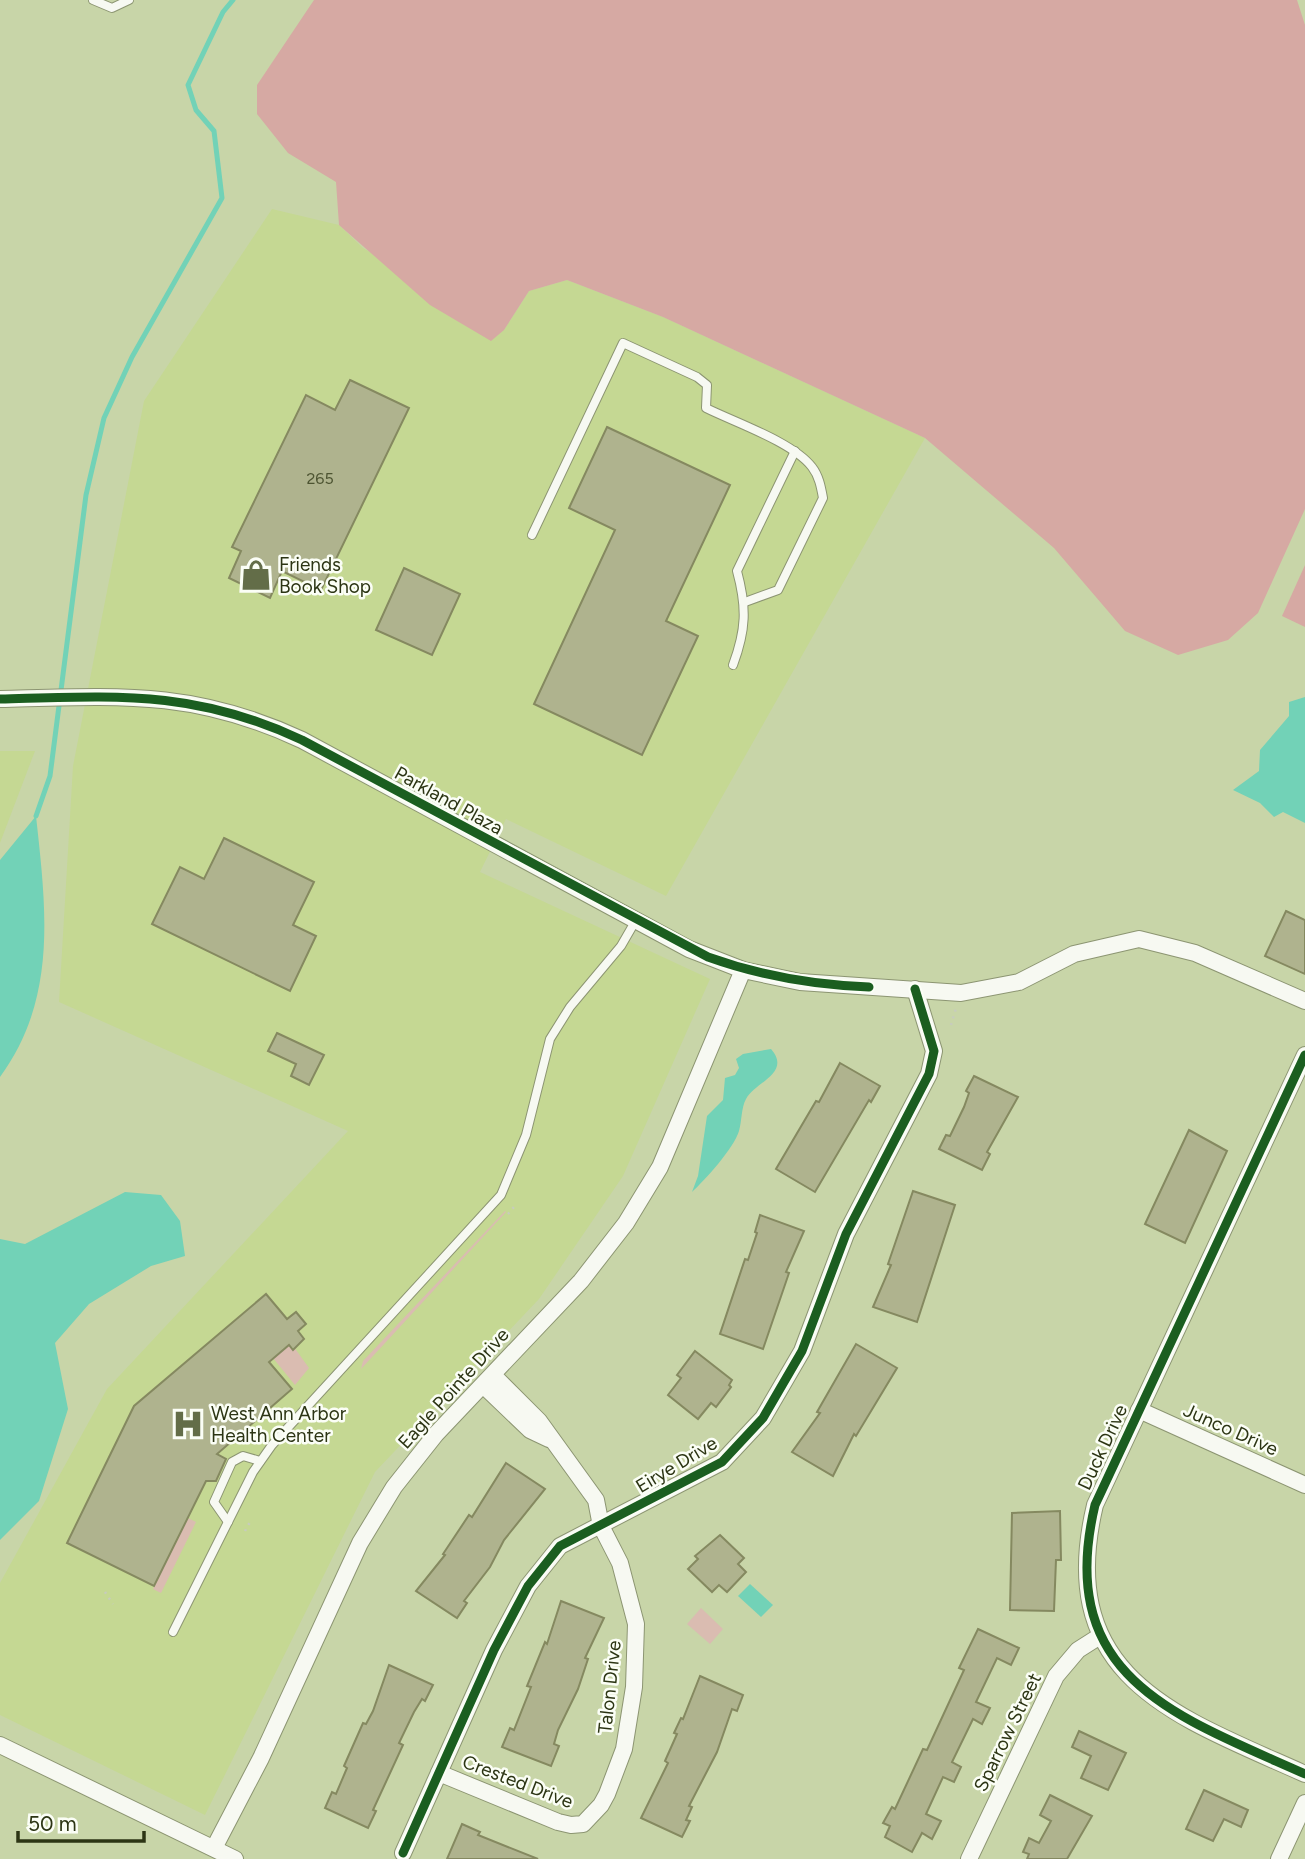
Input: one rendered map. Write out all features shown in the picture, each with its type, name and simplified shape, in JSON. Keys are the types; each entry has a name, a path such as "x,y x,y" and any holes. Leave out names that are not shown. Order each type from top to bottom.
{"street":[{"name":"Parkland Plaza","path":"0,699 140,696 180,700 275,728 690,949 743,970 830,986 961,993 1019,982 1074,954 1139,939 1195,953 1305,1001"},
{"name":"Eagle Pointe Drive","path":"214,1848 261,1758 360,1543 394,1487 436,1434 581,1281 626,1223 660,1167 743,970"},
{"name":"Eirye Drive","path":"403,1853 494,1650 528,1586 560,1546 722,1462 764,1418 802,1350 846,1234 929,1074 934,1051 915,989"},
{"name":"Duck Drive","path":"1305,1055 1095,1505 1089,1530 1086,1567 1100,1636 1136,1683 1165,1708 1305,1774"},
{"name":"Talon Drive","path":"488,1380 530,1430 549,1439 596,1500 601,1526 620,1563 636,1624 634,1687 624,1749 601,1805 583,1824"},
{"name":"Junco Drive","path":"1139,1410 1305,1485"},
{"name":"Sparrow Street","path":"969,1859 1056,1676 1078,1650 1100,1636"},
{"path":"0,1745 235,1859"},
{"name":"Crested Drive","path":"439,1773 558,1822 583,1824"},
{"path":"1279,1859 1305,1803"}],"lane":[{"path":"93,0 112,8 129,0"},
{"path":"532,536 623,343 707,385 706,408 795,451 812,466 822,498 778,590 745,602"},
{"path":"733,666 742,640 745,602 737,571 795,451"},
{"path":"173,1632 260,1461 501,1195 526,1135 550,1039 570,1007 621,946 636,920"},
{"path":"228,1522 214,1502 232,1462 243,1456 260,1461"}],"path":[{"path":"508,1214 514,1207"},
{"path":"245,1531 250,1522"},
{"path":"105,1592 113,1604"}],"shaded area":[{"path":"314,0 1297,0 1305,25 1305,509 1258,613 1228,640 1178,655 1125,631 1054,548 925,438 663,317 567,280 529,291 504,330 491,341 430,305 339,225 336,182 288,153 257,114 257,85"},
{"path":"272,209 339,225 363,248 504,330 529,291 567,280 663,317 925,438 666,896 506,819 480,872 710,979 623,1176 539,1299 375,1472 205,1815 0,1715 0,1583 107,1389 348,1131 59,1002 73,766 144,401"},
{"path":"1305,565 1305,627 1282,616"},
{"path":"0,751 35,751 0,843"},
{"path":"506,1212 361,1369 363,1361"},
{"path":"291,1343 309,1368 295,1385 273,1358"},
{"path":"188,1518 196,1522 161,1593 153,1589"},
{"path":"701,1608 723,1629 710,1644 687,1624"}],"water":[{"path":"1305,697 1305,823 1283,812 1274,817 1260,803 1233,790 1259,771 1260,750 1289,716 1289,702"},
{"path":"36,816 44,918 40,984 32,1016 19,1047 0,1077 0,860"},
{"path":"771,1049 776,1057 775,1071 746,1099 736,1138 692,1192 698,1176 707,1116 723,1100 725,1078 735,1075 739,1068 736,1059 743,1054"},
{"path":"125,1192 161,1195 180,1221 185,1256 151,1266 89,1304 55,1343 68,1409 39,1501 0,1540 0,1239 25,1244"},
{"path":"750,1584 773,1605 761,1617 738,1596"}],"building":[{"path":"350,380 409,408 321,590 282,571 270,598 229,578 241,551 232,547 306,395 335,410"},
{"path":"607,427 730,485 666,621 698,636 642,755 534,704 615,530 569,508"},
{"path":"404,568 460,594 432,655 376,630"},
{"path":"224,838 314,882 293,925 316,936 290,991 152,924 180,867 204,879"},
{"path":"1286,911 1305,920 1305,974 1265,956"},
{"path":"277,1033 324,1055 309,1085 291,1076 296,1064 268,1051"},
{"path":"840,1063 880,1086 815,1192 776,1169 816,1101 819,1102"},
{"path":"974,1076 1018,1097 987,1152 990,1154 982,1170 939,1149 946,1135 950,1136 964,1107 969,1093 966,1091"},
{"path":"1189,1130 1227,1151 1185,1243 1145,1224"},
{"path":"913,1191 955,1205 917,1322 873,1307 891,1265 888,1264"},
{"path":"760,1215 804,1231 786,1272 789,1273 763,1349 720,1334 745,1259 748,1260"},
{"name":"West Ann Arbor Health Center","path":"266,1294 287,1319 296,1312 306,1324 298,1331 304,1339 293,1350 289,1345 269,1362 292,1389 217,1454 226,1459 216,1481 206,1481 154,1586 67,1543 134,1406"},
{"path":"856,1344 897,1368 856,1436 854,1434 833,1476 792,1452 820,1413 817,1412"},
{"path":"695,1351 732,1380 729,1385 731,1387 716,1407 711,1403 698,1419 668,1395 681,1378 677,1375"},
{"path":"506,1463 545,1489 504,1540 490,1567 464,1601 467,1603 457,1618 416,1591 445,1555 443,1554 469,1515 472,1517"},
{"path":"1060,1511 1061,1560 1056,1560 1054,1611 1010,1610 1012,1513"},
{"path":"720,1535 744,1558 738,1564 746,1572 727,1592 719,1585 712,1592 688,1569 698,1559 695,1556"},
{"path":"561,1601 604,1618 585,1658 588,1659 578,1689 558,1730 554,1744 559,1746 551,1766 502,1747 510,1728 514,1730 531,1687 527,1686 545,1642 547,1644"},
{"path":"978,1629 1019,1648 1011,1665 997,1658 976,1702 990,1708 982,1724 973,1719 952,1762 961,1767 954,1782 943,1777 926,1814 941,1821 932,1839 922,1833 912,1852 885,1837 890,1826 883,1823 892,1807 895,1809 923,1749 927,1750 964,1670 959,1668"},
{"path":"389,1665 433,1685 425,1701 422,1699 414,1712 399,1743 403,1745 373,1810 376,1811 368,1828 325,1808 332,1792 336,1794 347,1768 344,1766 363,1723 366,1724 373,1711"},
{"path":"700,1676 743,1695 737,1711 732,1709 717,1752 689,1806 692,1807 686,1820 690,1821 682,1837 641,1818 668,1763 665,1761 677,1734 674,1733 681,1718 683,1719"},
{"path":"1079,1731 1126,1753 1108,1790 1081,1778 1091,1756 1072,1747"},
{"path":"1204,1790 1248,1810 1241,1827 1224,1819 1213,1841 1186,1829"},
{"path":"1050,1795 1092,1816 1067,1859 1027,1859 1029,1854 1023,1852 1029,1838 1039,1843 1051,1821 1040,1815"},
{"path":"462,1824 480,1832 478,1835 538,1859 447,1859"}],"waterway":[{"path":"36,816 50,776 86,495 104,418 132,357 222,198 214,131 196,110 188,85 223,12 233,0"}],"cycle path":[{"path":"0,699 154,699 189,704 262,723 302,740 708,957 787,978 869,987"},
{"path":"403,1853 494,1650 528,1586 560,1546 722,1462 763,1418 802,1351 846,1234 929,1074 934,1051 915,989"},
{"path":"1305,1055 1095,1505 1087,1564 1092,1612 1109,1651 1136,1683 1171,1709 1212,1732 1305,1774"}],"place":[{"name":"Friends Book Shop","path":"256,575"},
{"name":"West Ann Arbor Health Center","path":"188,1424"}]}
